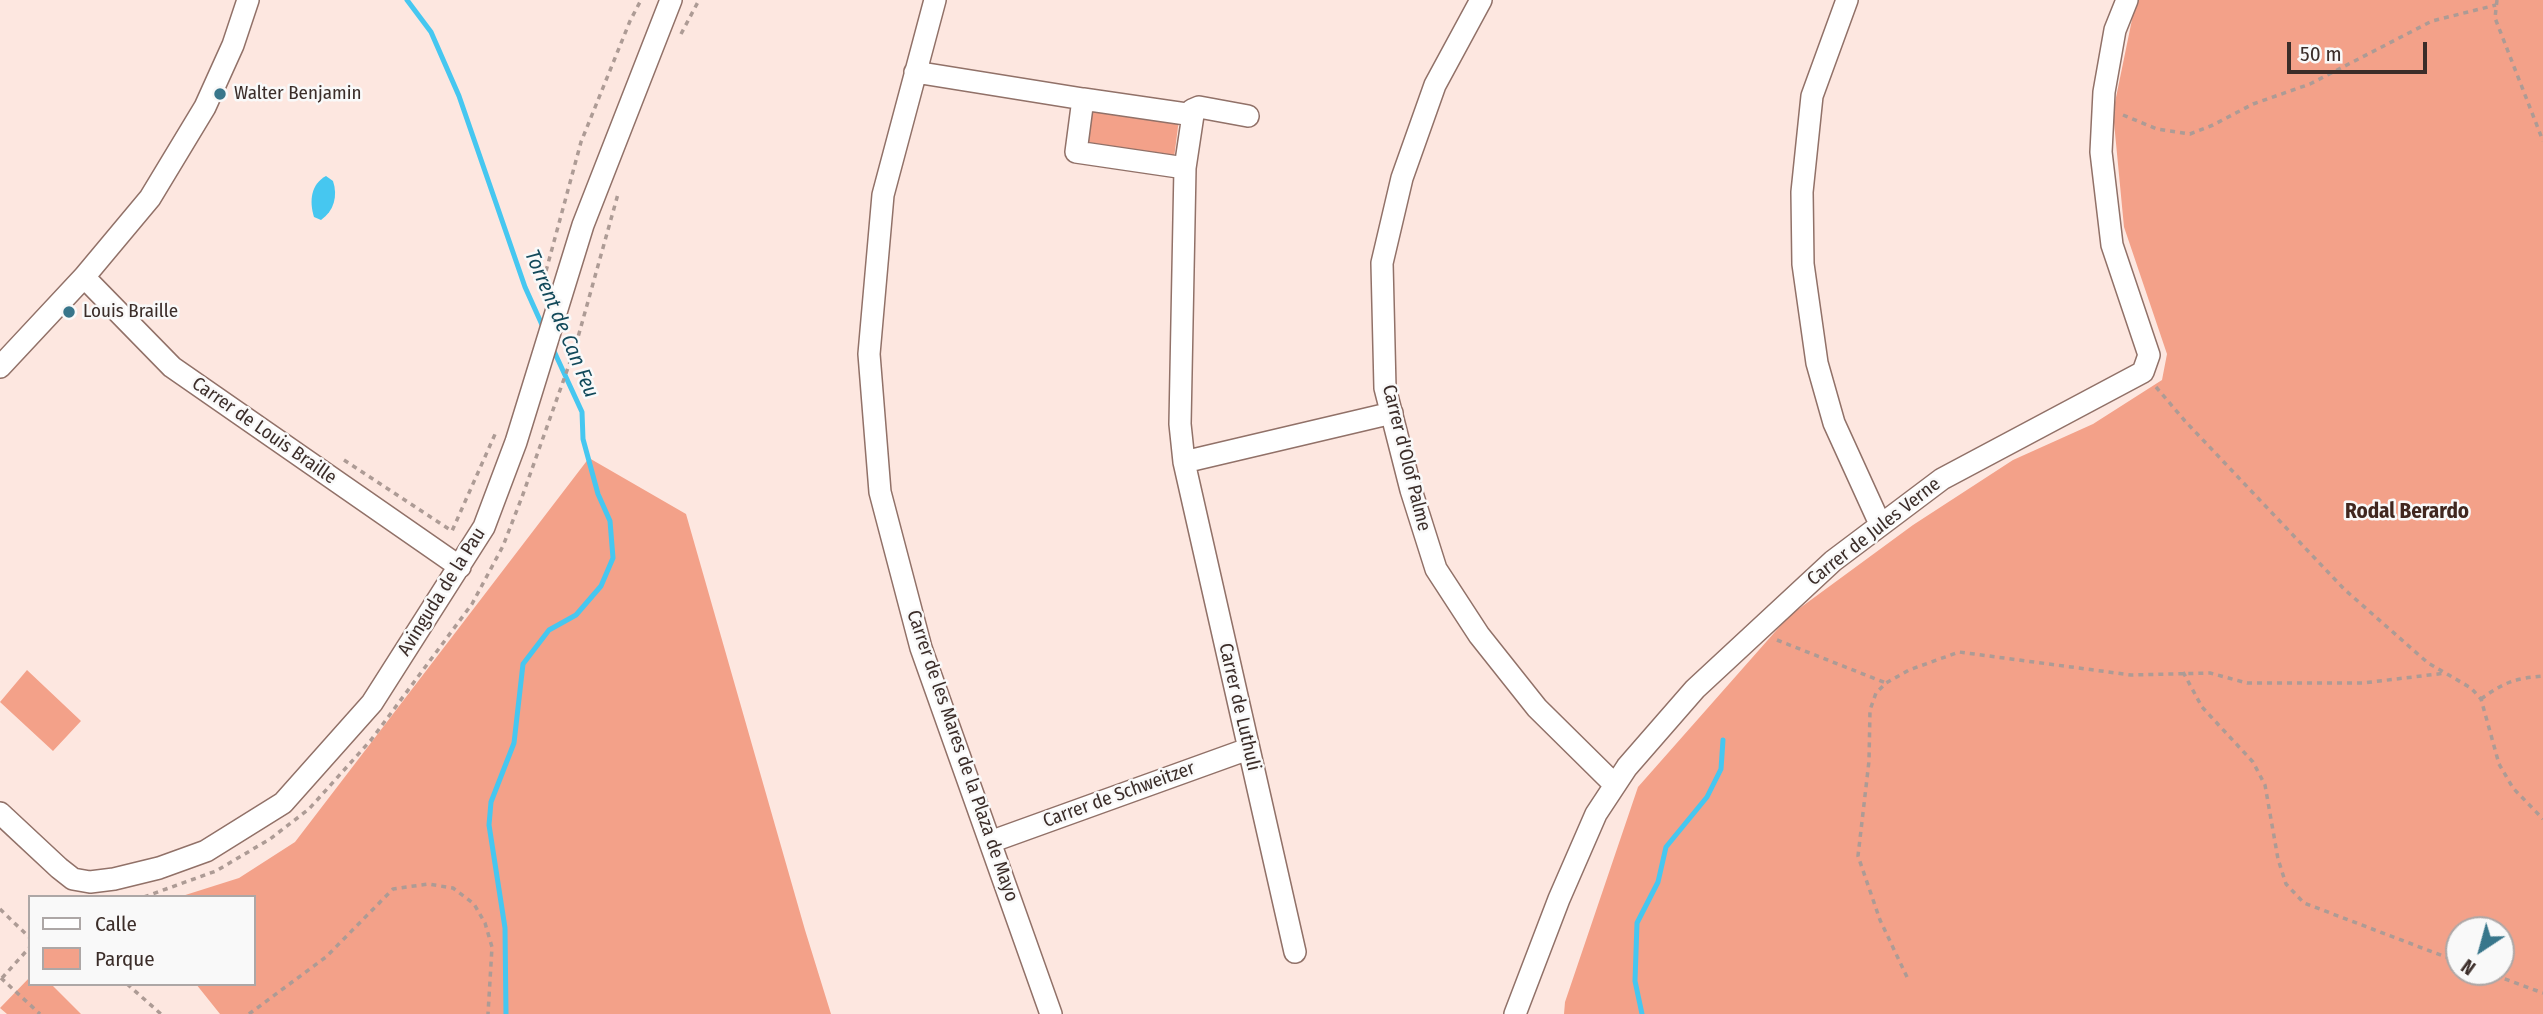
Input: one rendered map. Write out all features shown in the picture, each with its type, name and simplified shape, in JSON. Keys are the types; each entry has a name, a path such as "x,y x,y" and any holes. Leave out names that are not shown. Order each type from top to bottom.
{"street":[{"path":"0,367 84,277 150,198 205,107 233,45 248,0"},
{"name":"Avinguda de la Pau","path":"0,813 59,868 74,878 93,882 159,868 206,851 283,803 372,703 484,527 516,442 583,225 671,0"},
{"name":"Carrer de les Mares de la Plaza de Mayo","path":"936,0 883,195 869,354 880,492 921,648 1051,1014"},
{"name":"Carrer d'Olof Palme","path":"1481,0 1435,85 1402,178 1382,263 1385,388 1411,490 1436,569 1479,635 1537,708 1615,785"},
{"path":"1847,0 1812,96 1802,192 1802,264 1817,363 1834,423 1880,524"},
{"path":"2127,0 2115,30 2103,108 2101,152 2112,245 2149,355 2143,372"},
{"path":"915,72 1192,115 1192,110 1199,107 1248,116"},
{"path":"1083,99 1076,152 1185,168"},
{"name":"Carrer de Luthuli","path":"1192,115 1185,168 1180,424 1184,462 1295,952"},
{"name":"Carrer de Louis Braille","path":"84,277 172,367 460,567"},
{"name":"Carrer de Jules Verne","path":"1516,1014 1569,875 1596,814 1627,767 1695,688 1833,561 1942,479 2143,372"},
{"path":"1184,462 1392,413"},
{"name":"Carrer de Schweitzer","path":"990,842 1248,749"}],"path":[{"path":"544,280 581,142 630,22 642,0"},
{"path":"2103,108 2157,129 2190,134 2252,104 2310,84 2432,21 2496,2 2494,18 2543,141"},
{"path":"2143,372 2185,421 2344,589 2417,654 2471,688 2481,699 2498,764 2513,789 2543,819"},
{"path":"335,455 452,531 499,424"},
{"path":"1757,629 1786,645 1886,683"},
{"path":"1906,977 1880,920 1858,856 1869,761 1870,710 1876,693 1886,683 1929,661 1959,652 2131,675 2210,673 2247,683 2364,684 2446,673"},
{"path":"2183,673 2202,707 2253,762 2265,785 2278,859 2286,884 2295,894 2304,903 2445,957"},
{"path":"2481,699 2501,685 2521,678 2543,676"},
{"path":"249,1014 326,957 393,890 428,884 453,888 474,904 485,923 492,947 488,1014"},
{"path":"0,909 28,936"},
{"path":"28,949 0,979 40,1014"},
{"path":"2515,983 2543,993"},
{"path":"129,986 161,1014"}],"green space":[{"path":"2136,0 2543,0 2543,1014 1564,1014 1565,1002 1638,787 1789,616 1913,525 2013,460 2093,424 2162,380 2167,354 2124,227 2113,112"},
{"path":"1091,108 1179,119 1174,158 1086,146"},
{"path":"589,458 686,514 831,1014 220,1014 198,986 256,986 256,895 185,895 239,878 295,842"},
{"path":"27,670 81,721 53,751 0,702"},
{"path":"28,979 28,986 53,986 81,1014 7,1014 0,1008"}],"water":[{"path":"326,176 333,181 335,198 332,208 321,220 314,217 312,199 314,188"}],"waterway":[{"name":"Torrent de Can Feu","path":"407,0 431,32 459,96 525,287 543,327"},
{"name":"Torrent de Can Feu","path":"506,1014 505,928 489,825 491,802 514,743 523,664 549,630 576,615 601,586 613,558 610,521 598,494 583,439 582,412 553,349"},
{"path":"1642,1014 1635,981 1637,923 1658,882 1666,847 1707,797 1721,769 1723,740"}],"place":[{"name":"Walter Benjamin","path":"220,94"},
{"name":"Louis Braille","path":"69,312"}],"district":[{"name":"Rodal Berardo","path":"2407,512"}]}
